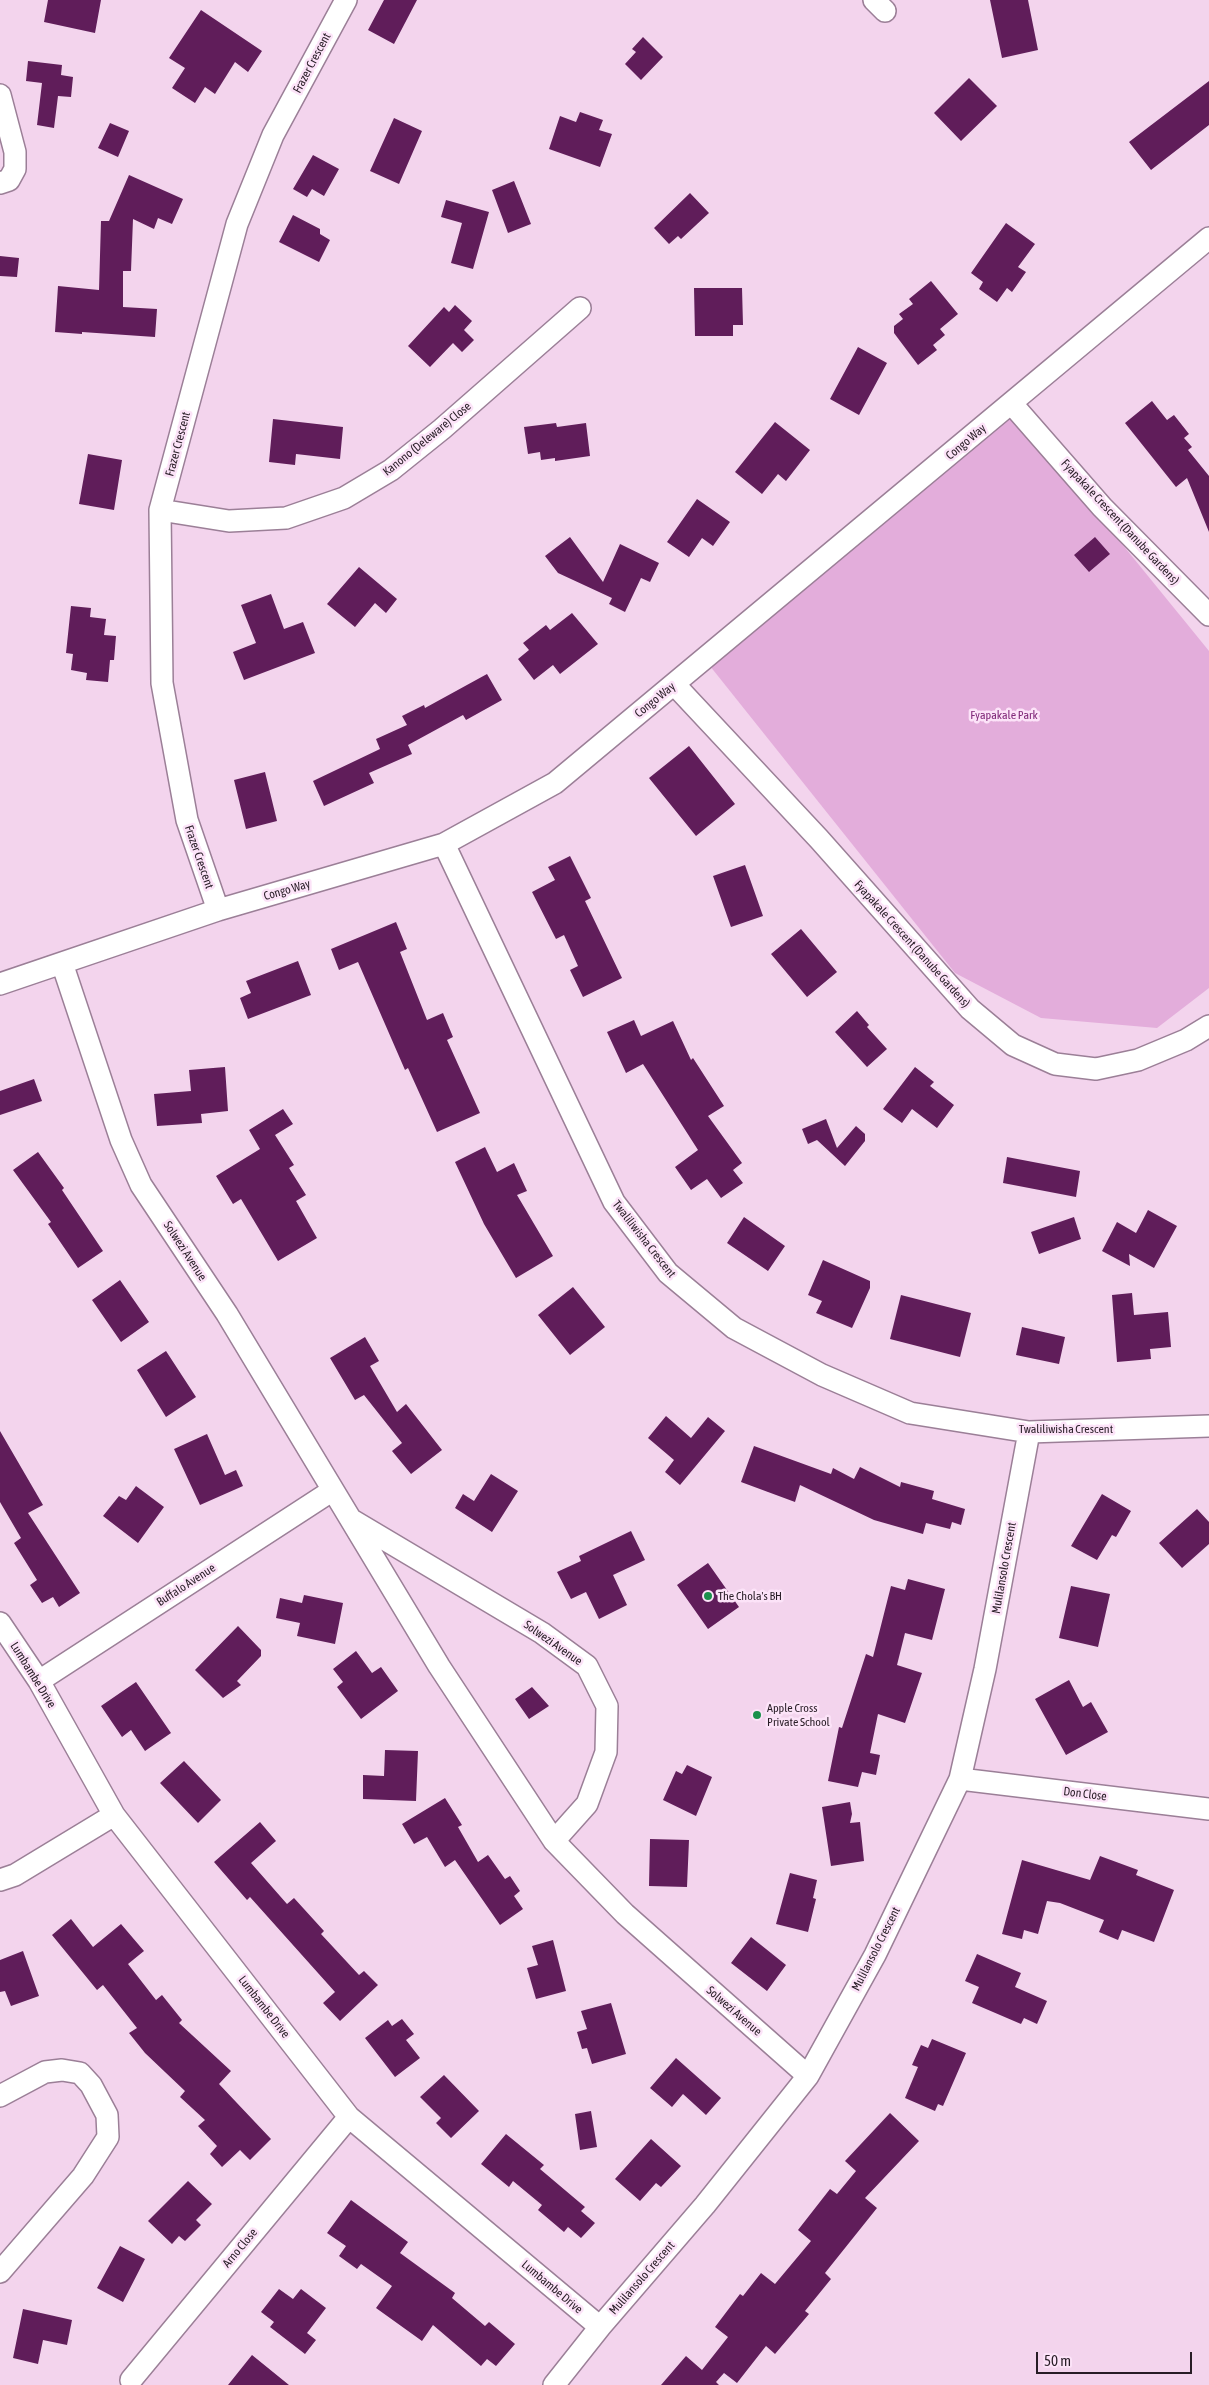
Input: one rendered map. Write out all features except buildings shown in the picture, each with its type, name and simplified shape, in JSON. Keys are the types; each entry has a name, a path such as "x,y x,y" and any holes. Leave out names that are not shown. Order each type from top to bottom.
{"street":[{"name":"Frazer Crescent","path":"218,910 187,820 162,683 160,510 237,224 273,135 346,0"},
{"path":"0,95 16,152 15,169 9,180 0,183"},
{"name":"Congo Way","path":"0,984 218,910 444,844 555,782 1012,404 1209,238"},
{"name":"Kanono (Deleware) Close","path":"160,510 229,521 286,518 344,498 391,470 580,308"},
{"name":"Fyapakale Crescent (Danube Gardens)","path":"1012,404 1102,507 1209,615"},
{"name":"Fyapakale Crescent (Danube Gardens)","path":"674,684 819,839 970,1009 1013,1045 1055,1064 1096,1069 1138,1060 1186,1040 1209,1026"},
{"name":"Twaliliwisha Crescent","path":"444,844 614,1202 668,1273 734,1328 822,1375 910,1413 1029,1432 1209,1426"},
{"name":"Solwezi Avenue","path":"62,963 129,1161 141,1184 232,1323 439,1666 554,1840 625,1914 808,2076"},
{"name":"Mulilansolo Crescent","path":"554,2385 600,2327 705,2205 808,2076 875,1955 960,1779 985,1670 1029,1432"},
{"name":"Buffalo Avenue","path":"39,1681 333,1490"},
{"name":"Solwezi Avenue","path":"351,1520 542,1633 587,1666 608,1706 606,1752 587,1804 554,1840"},
{"name":"Lumbambe Drive","path":"0,1622 39,1681 114,1814 349,2117 600,2327"},
{"name":"Don Close","path":"960,1779 1209,1809"},
{"path":"0,1880 15,1875 114,1814"},
{"path":"0,2096 45,2072 62,2070 80,2073 91,2085 106,2115 108,2137 84,2176 0,2272"},
{"name":"Arno Close","path":"131,2380 349,2117"}],"green space":[{"name":"Fyapakale Park","path":"1013,410 1209,651 1209,988 1157,1028 1041,1018 955,973 706,661"}],"place":[{"name":"The Chola's BH","path":"708,1596"},
{"name":"Apple Cross Private School","path":"757,1715"}]}
